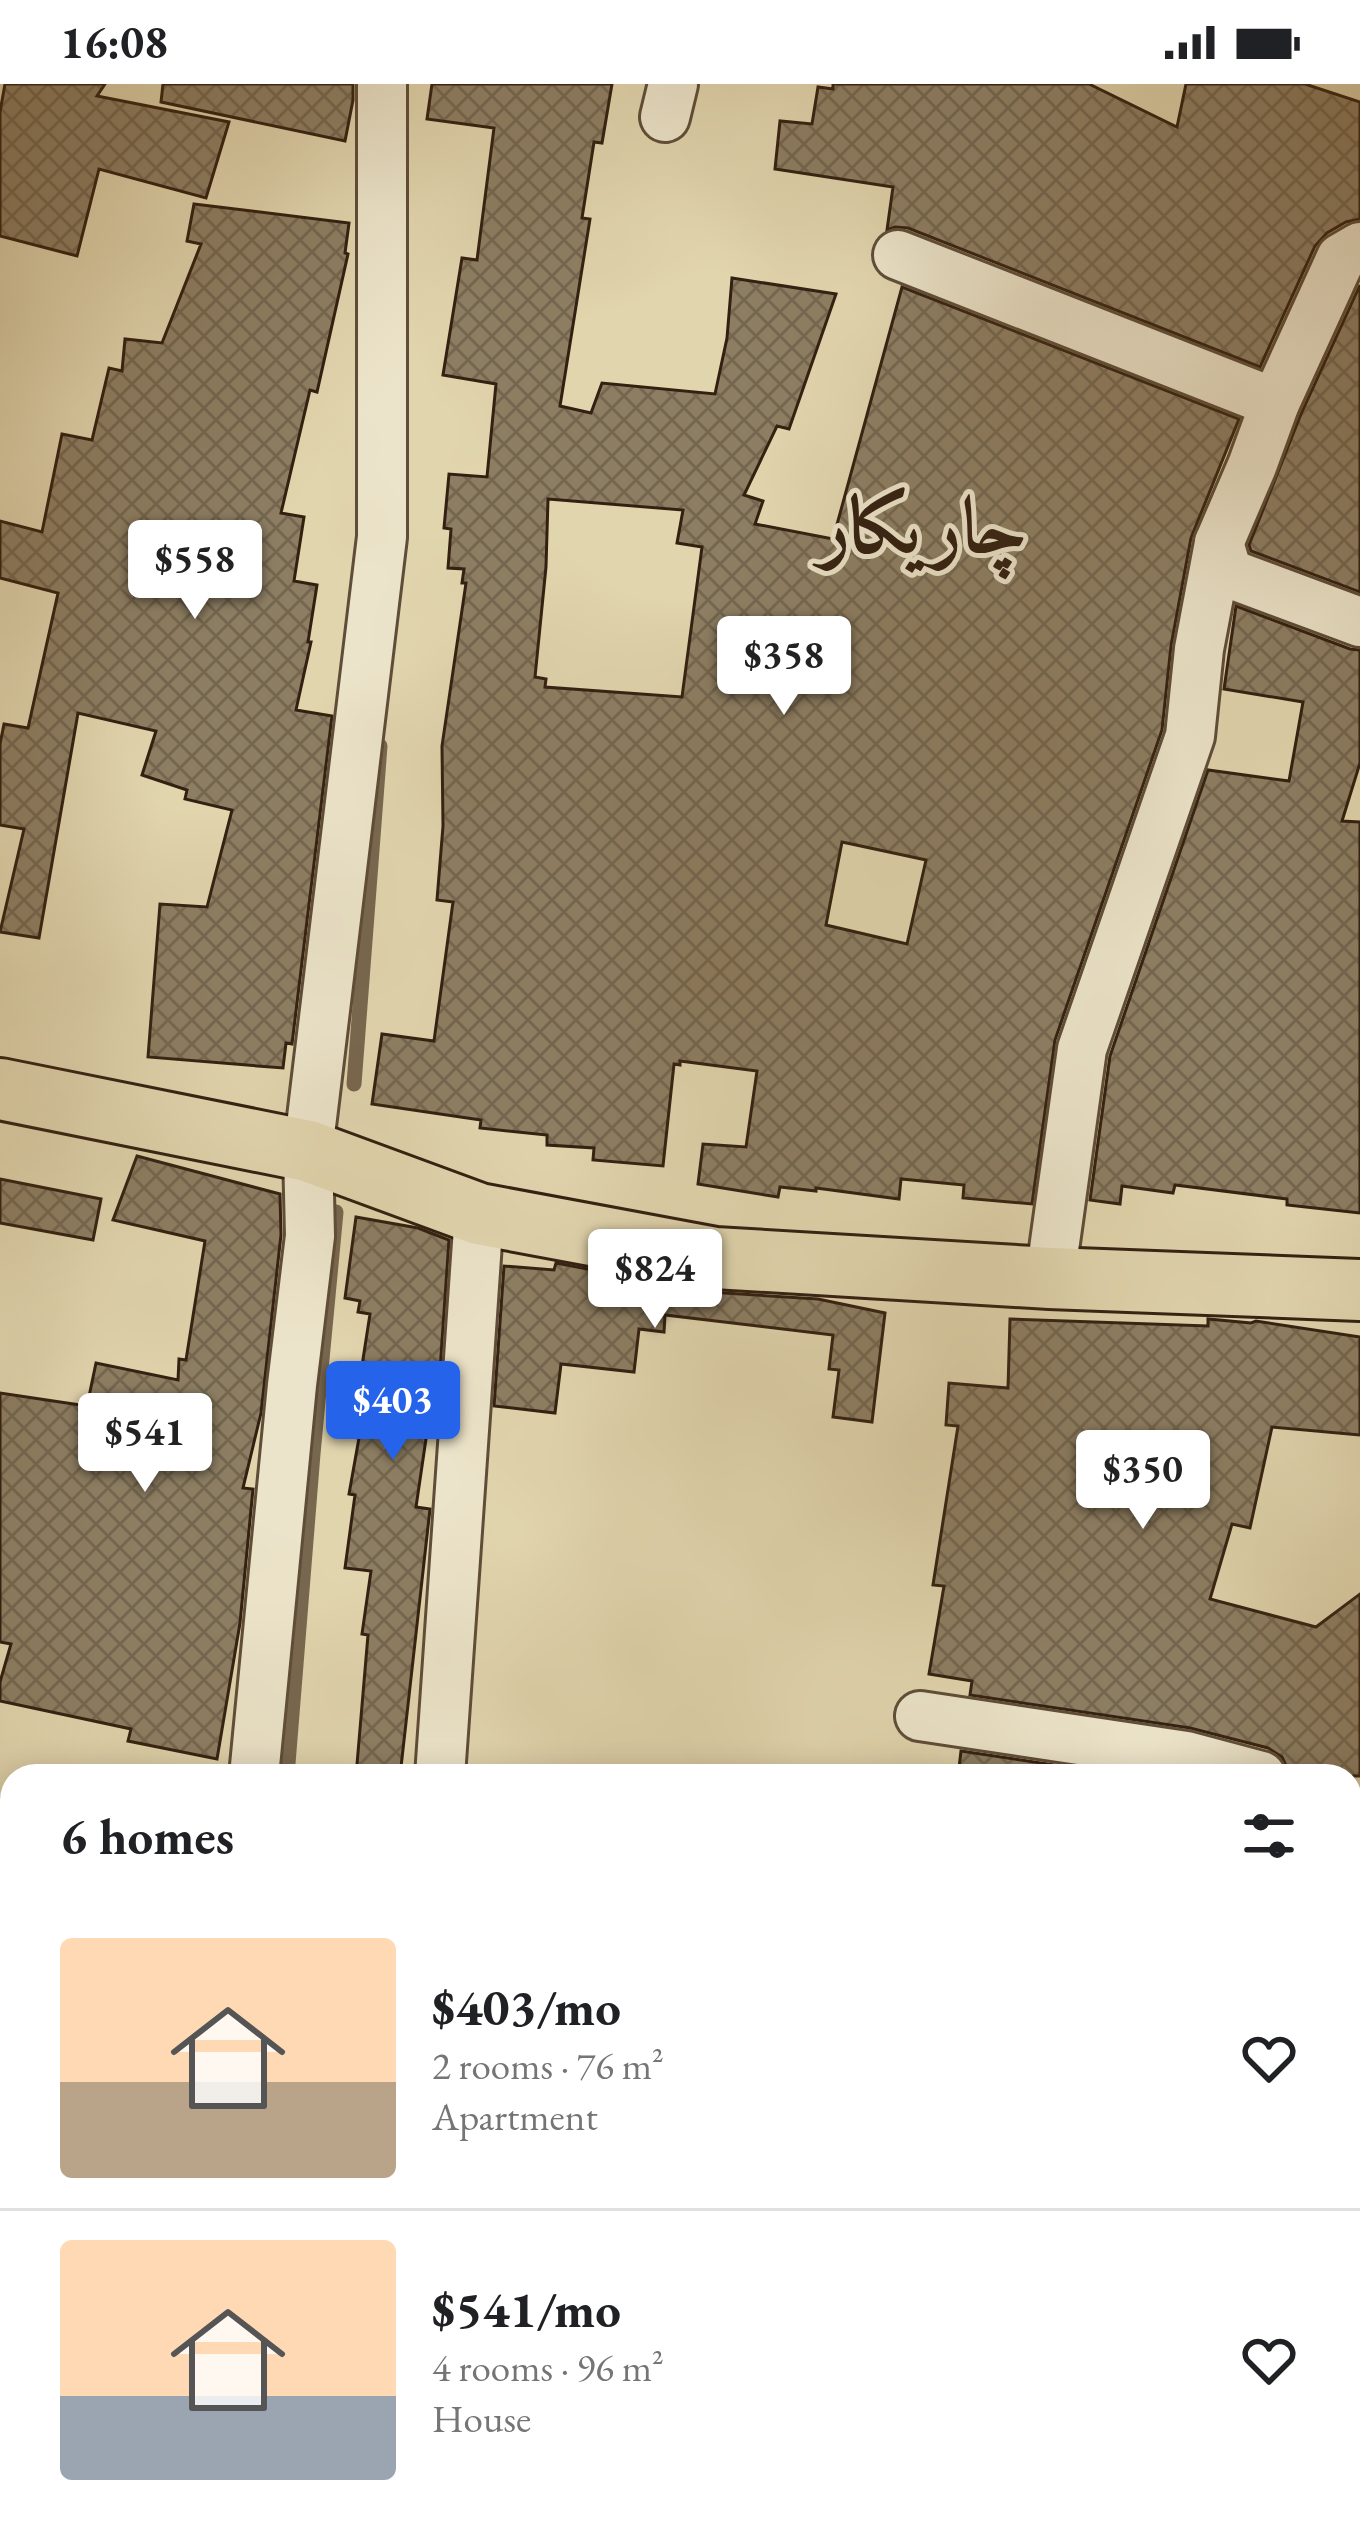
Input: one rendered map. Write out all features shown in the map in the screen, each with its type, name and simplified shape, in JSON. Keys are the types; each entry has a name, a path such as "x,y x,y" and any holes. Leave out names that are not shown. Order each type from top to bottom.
{"main road":[{"path":"0,1089 308,1151 479,1214 716,1258 1049,1278 1360,1289"}],"street":[{"path":"255,1764 310,1236 308,1151 382,537 382,84"},
{"path":"1049,1278 1082,1049 1190,736 1199,649 1219,543 1274,403 1341,258 1360,247"},
{"path":"898,255 1274,403"},
{"path":"1219,543 1228,573 1360,622"},
{"path":"441,1764 479,1214"},
{"path":"920,1716 1216,1764"}],"building":[{"path":"5,84 105,84 97,96 229,122 206,198 99,169 77,256 0,236 0,112"},
{"path":"163,84 353,84 345,141 161,102"},
{"path":"432,84 612,84 602,143 594,142 582,218 590,219 560,406 591,413 602,383 715,394 727,338 732,278 836,294 789,429 777,426 744,495 763,501 755,524 833,539 902,287 1239,419 1191,538 1171,646 1162,730 1055,1040 1032,1204 963,1198 964,1185 901,1179 899,1199 780,1187 778,1197 698,1184 703,1144 746,1147 757,1071 674,1064 663,1166 593,1160 594,1148 547,1145 547,1135 480,1128 481,1120 372,1104 382,1034 434,1041 453,902 437,900 442,746 466,583 462,583 464,569 448,568 451,529 444,528 449,474 487,477 496,384 443,375 462,258 477,260 494,128 427,119","holes":["548,499 683,510 677,543 702,547 682,697 545,687 546,679 535,677","842,842 926,860 907,944 826,925"]},
{"path":"833,84 1089,84 1177,127 1186,84 1305,84 1360,102 1360,219 1327,233 1315,246 1260,367 908,228 887,230 893,187 775,169 780,121 812,124 818,87 833,89"},
{"path":"194,204 349,223 348,254 317,392 310,390 281,513 304,517 294,581 317,585 296,710 332,716 292,1044 286,1043 283,1068 148,1057 160,904 207,907 232,810 185,799 187,790 142,775 156,731 78,713 39,938 0,932 24,829 0,825 0,744 4,724 28,728 58,593 0,578 0,521 42,532 62,434 92,440 109,368 122,371 125,339 162,343 201,244 187,241"},
{"path":"1360,285 1360,592 1251,551 1249,545 1301,414"},
{"path":"1236,606 1360,650 1360,763 1342,821 1360,822 1360,1213 1175,1185 1173,1193 1122,1186 1120,1204 1090,1200 1110,1056 1208,770 1289,781 1303,702 1224,689"},
{"path":"137,1156 280,1194 281,1235 261,1413 243,1488 253,1489 240,1623 217,1759 128,1741 131,1729 0,1701 0,1682 11,1644 0,1642 0,1393 87,1406 96,1363 178,1380 179,1359 186,1360 205,1241 113,1220"},
{"path":"0,1179 101,1199 93,1240 0,1223"},
{"path":"356,1217 418,1228 449,1240 438,1399 432,1398 416,1507 430,1509 401,1764 357,1764 368,1635 362,1634 371,1571 345,1568 355,1495 349,1494 359,1438 351,1437 370,1314 358,1312 360,1301 345,1298"},
{"path":"556,1263 709,1292 818,1299 885,1313 872,1422 833,1417 839,1370 829,1369 833,1335 665,1315 664,1332 639,1329 634,1372 561,1364 555,1413 494,1406 504,1266 554,1270"},
{"path":"1010,1319 1208,1326 1208,1319 1256,1321 1360,1337 1360,1435 1272,1427 1250,1528 1232,1524 1210,1599 1316,1627 1360,1594 1360,1764 1285,1764 1268,1748 1190,1728 970,1695 972,1681 929,1674 944,1586 933,1585 958,1426 946,1425 949,1383 1008,1388"},
{"path":"961,1751 1047,1764 959,1764"}],"waterway":[{"path":"354,1084 380,746"},
{"path":"288,1764 336,1212"}],"district":[{"name":"چاریکار","path":"923,524"}]}
